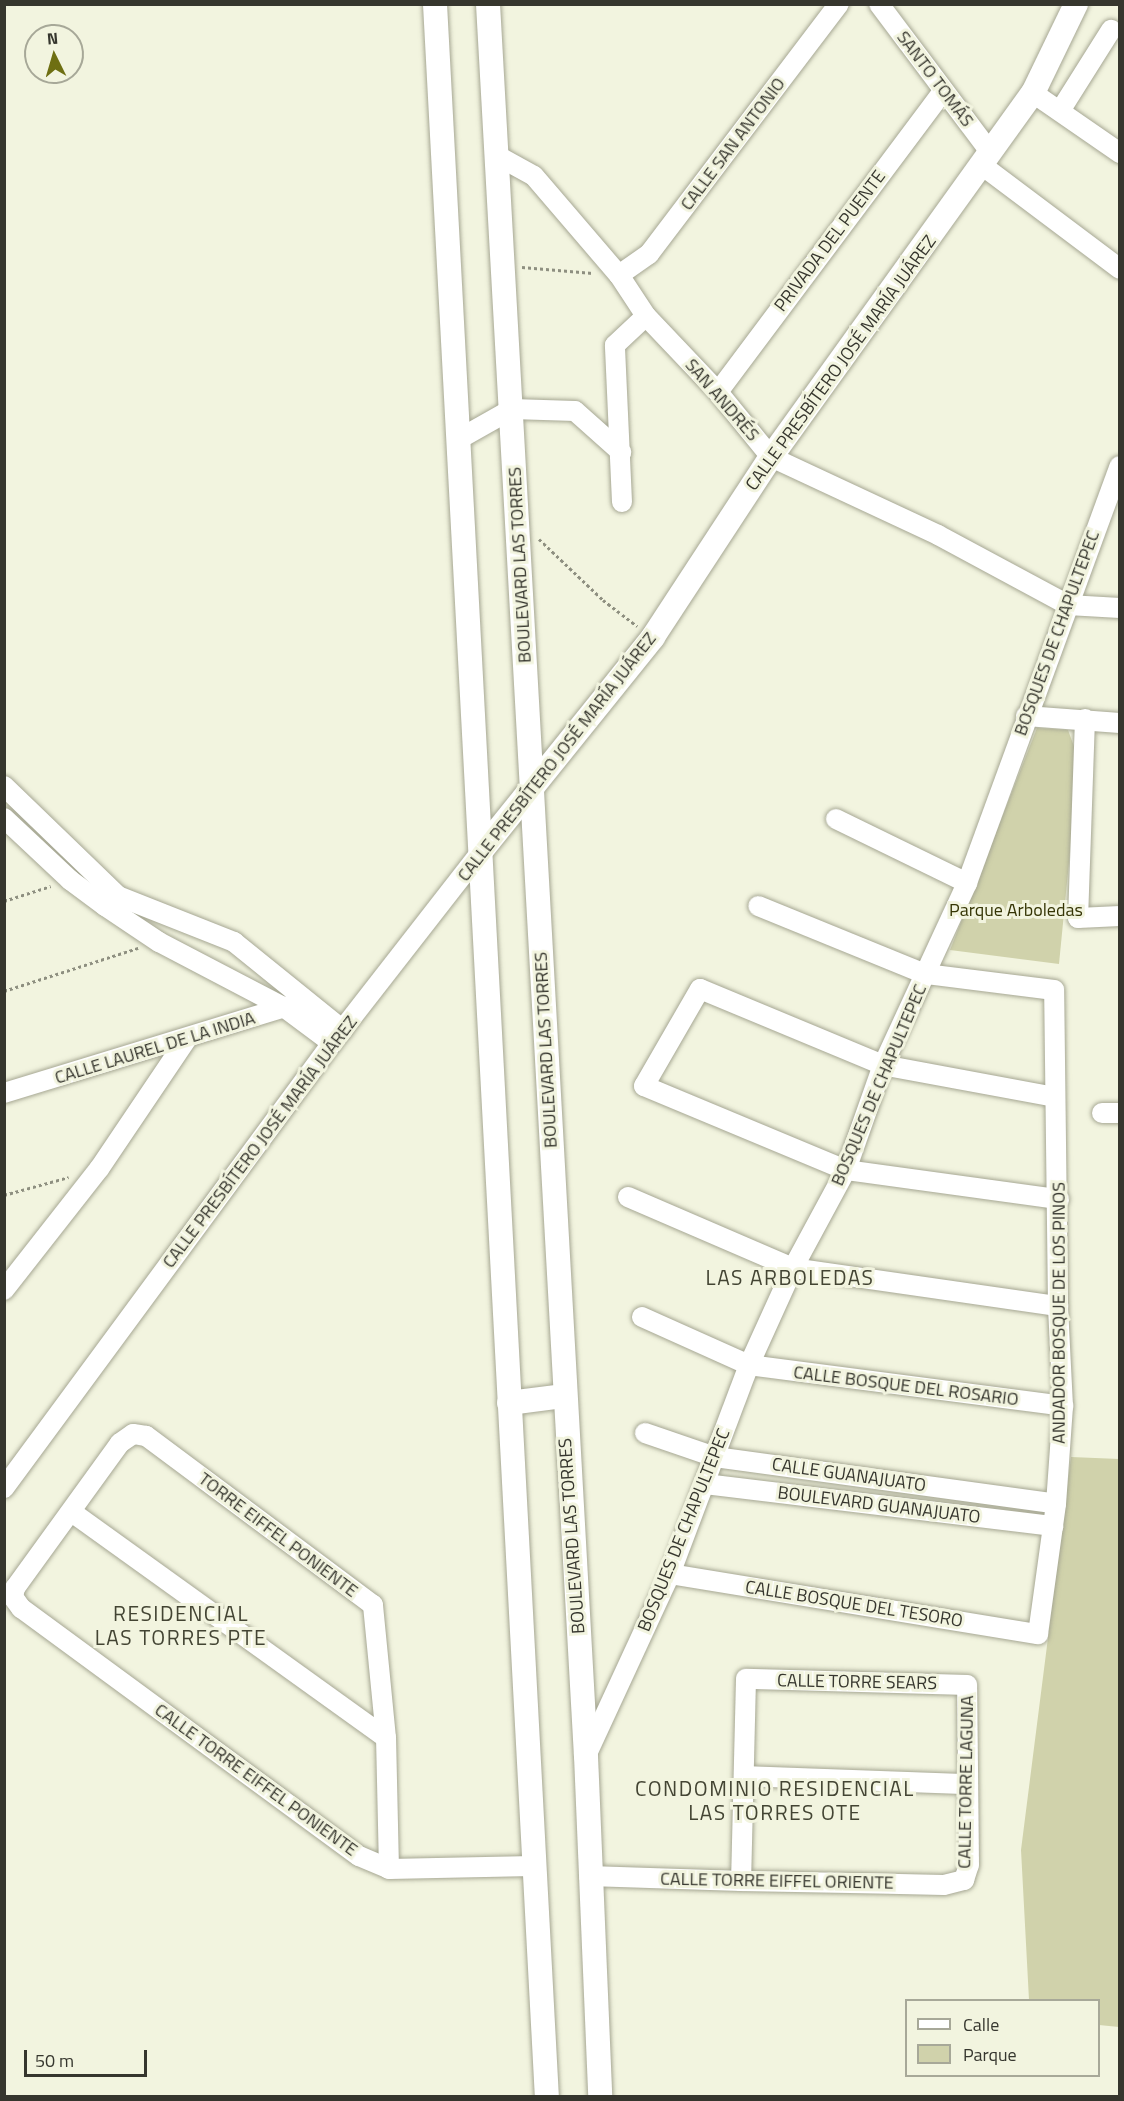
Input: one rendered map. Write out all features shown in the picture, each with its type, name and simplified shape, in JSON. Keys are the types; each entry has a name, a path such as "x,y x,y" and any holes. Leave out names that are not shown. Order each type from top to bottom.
{"street":[{"path":"435,4 497,832 509,1403 547,2097"},
{"name":"BOULEVARD LAS TORRES","path":"488,4 502,265 502,415 516,524 533,790 563,1396 586,1756 589,1876 600,2097"},
{"name":"CALLE SAN ANTONIO","path":"619,275 649,255 839,4"},
{"name":"SANTO TOMÁS","path":"879,4 943,91 987,159 1119,269"},
{"name":"CALLE PRESBÍTERO JOSÉ MARÍA JUÁREZ","path":"4,1488 337,1037 653,637 771,457 1034,93 1076,4"},
{"path":"1059,111 1111,30"},
{"name":"PRIVADA DEL PUENTE","path":"718,392 943,91"},
{"path":"1034,93 1119,153"},
{"name":"SAN ANDRÉS","path":"496,155 534,176 619,275 646,316 718,392 771,457 938,535 1068,605"},
{"path":"622,502 615,345 646,316"},
{"path":"466,435 502,415 575,411 621,452"},
{"name":"BOSQUES DE CHAPULTEPEC","path":"586,1756 670,1574 749,1365 793,1268 846,1170 883,1065 967,883 1026,716 1114,491 1119,466"},
{"path":"1068,605 1119,608"},
{"path":"1026,716 1119,723"},
{"path":"1085,720 1077,918 1119,916"},
{"path":"4,786 112,901 159,942 337,1037"},
{"path":"4,818 70,880 112,901 234,942 305,999 337,1037"},
{"path":"836,819 967,883"},
{"path":"758,906 926,974"},
{"name":"ANDADOR BOSQUE DE LOS PINOS","path":"926,974 1054,990 1059,1199 1058,1306 1063,1406 1056,1504 1038,1634"},
{"path":"1055,1097 883,1065 700,989 644,1086 846,1170 1059,1199"},
{"name":"CALLE LAUREL DE LA INDIA","path":"4,1094 186,1040 285,1008 305,999"},
{"path":"4,1290 99,1168 186,1040"},
{"path":"628,1197 793,1268 1058,1306"},
{"name":"CALLE BOSQUE DEL ROSARIO","path":"642,1317 749,1365 1063,1406"},
{"path":"509,1403 563,1396"},
{"name":"CALLE GUANAJUATO","path":"645,1433 715,1457 1056,1504"},
{"name":"TORRE EIFFEL PONIENTE","path":"13,1597 15,1588 73,1513 120,1443 133,1434 146,1437 373,1605 386,1738 389,1869"},
{"name":"BOULEVARD GUANAJUATO","path":"705,1484 1053,1526"},
{"path":"73,1513 386,1738"},
{"name":"CALLE BOSQUE DEL TESORO","path":"670,1574 1038,1634"},
{"name":"CALLE TORRE EIFFEL PONIENTE","path":"13,1597 21,1608 359,1856 389,1869 533,1866"},
{"name":"CALLE TORRE SEARS","path":"745,1776 746,1679 968,1684"},
{"name":"CALLE TORRE LAGUNA","path":"964,1880 969,1865 968,1684"},
{"path":"582,1698 615,1694"},
{"path":"741,1881 745,1776 967,1784"},
{"name":"CALLE TORRE EIFFEL ORIENTE","path":"589,1876 944,1885 964,1880"}],"path":[{"path":"502,265 619,275"},
{"path":"516,524 552,548 603,600 653,637"},
{"path":"4,901 70,880"},
{"path":"4,991 159,942"},
{"path":"4,1195 99,1168"}],"green space":[{"name":"Parque Arboledas","path":"1037,728 1068,730 1079,760 1059,964 950,950"},
{"path":"1071,1457 1119,1459 1119,2027 1100,2025 1100,1999 1029,1999 1021,1850"}],"district":[{"name":"LAS ARBOLEDAS","path":"790,1277"},
{"name":"RESIDENCIAL LAS TORRES PTE","path":"181,1625"},
{"name":"CONDOMINIO RESIDENCIAL LAS TORRES OTE","path":"775,1800"}]}
